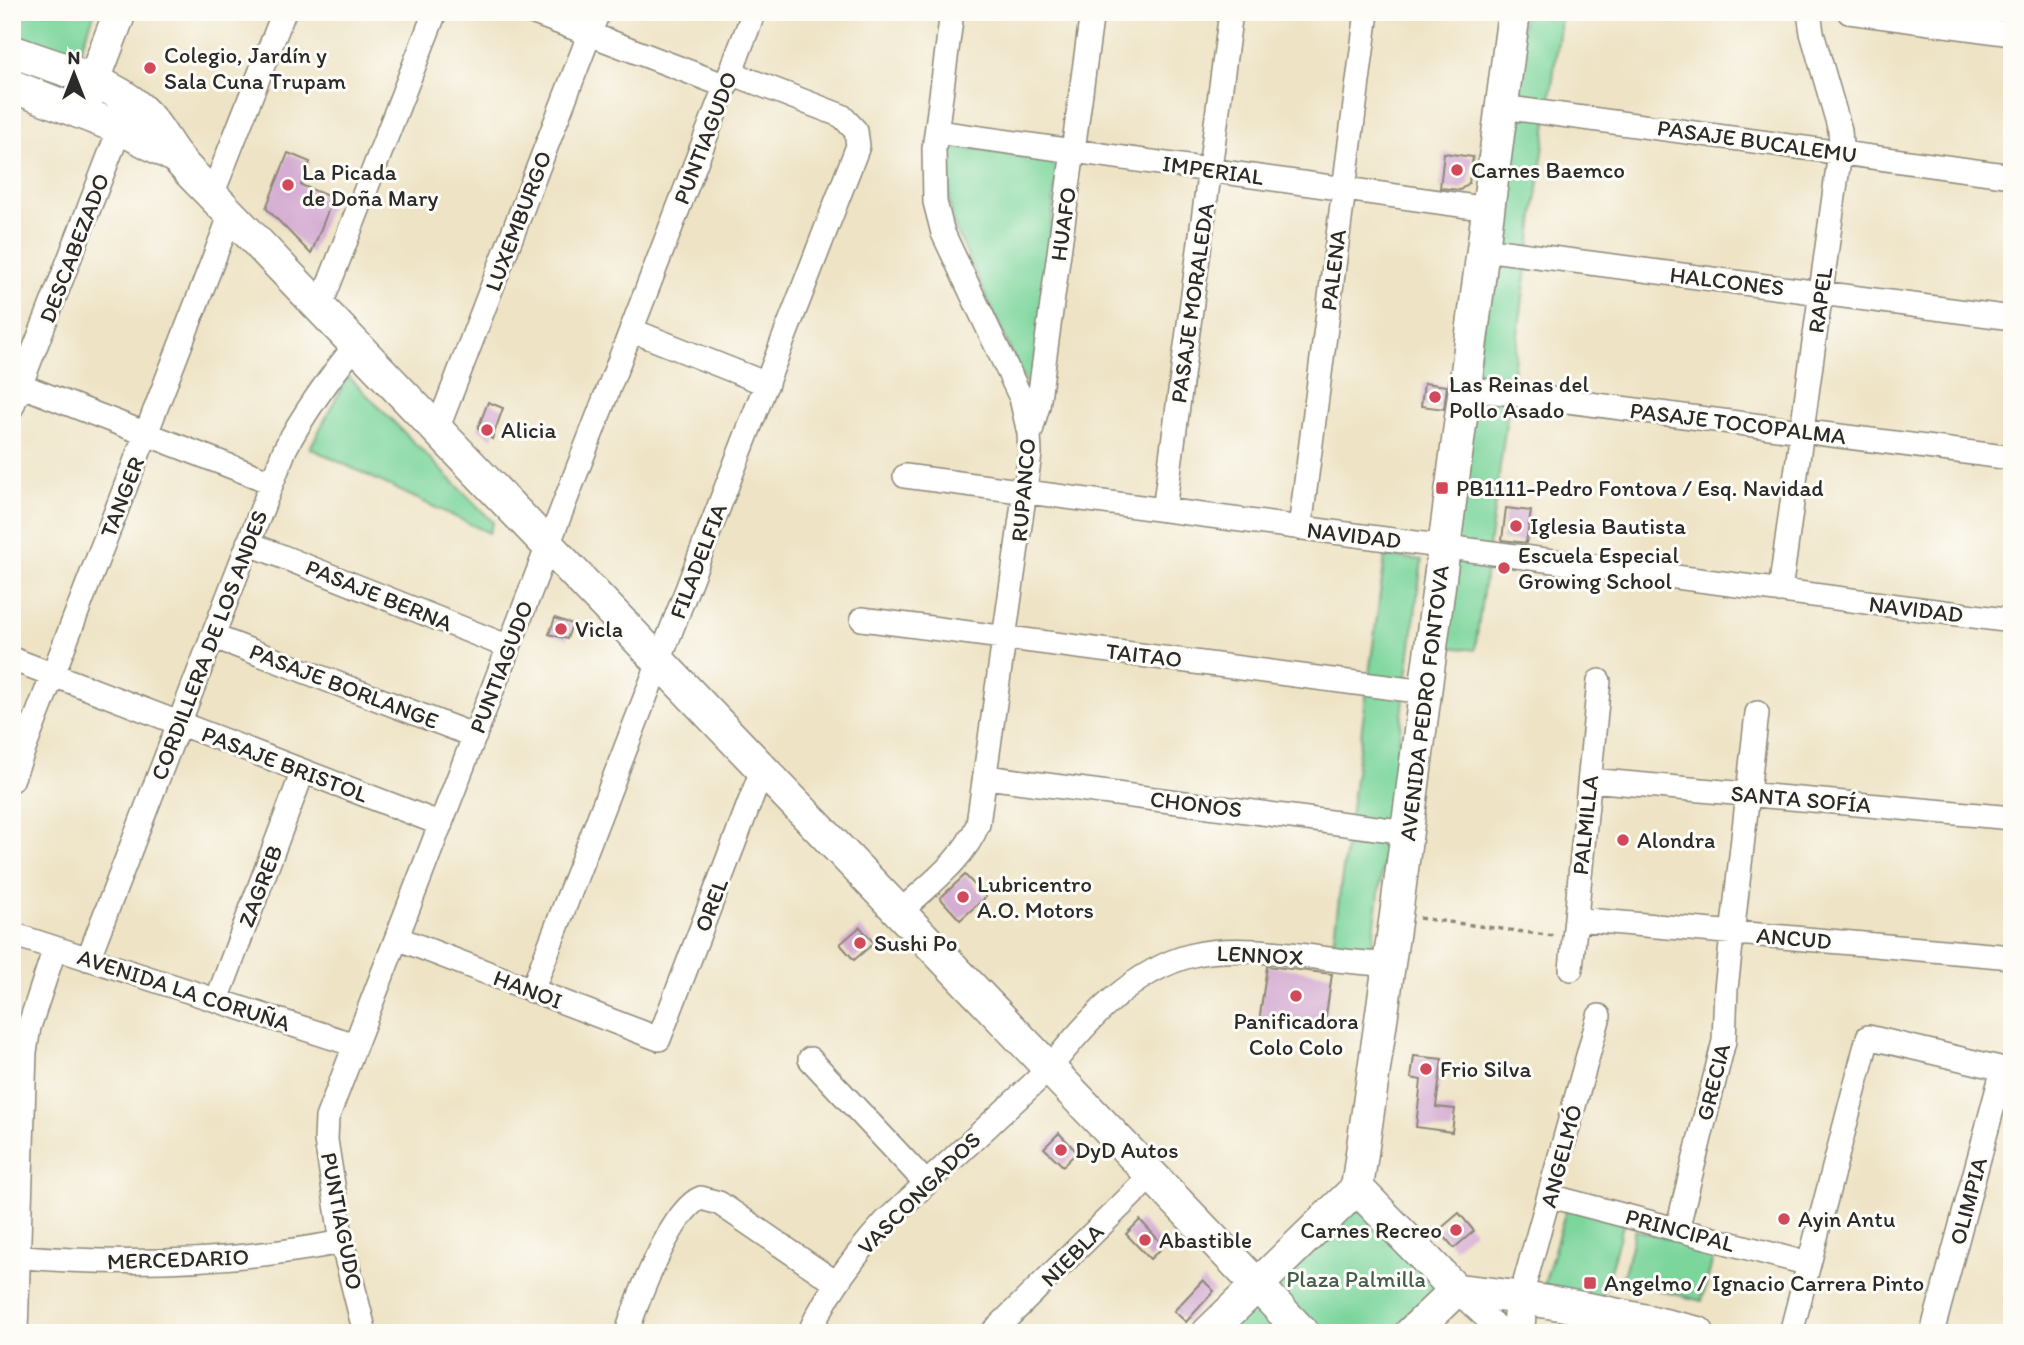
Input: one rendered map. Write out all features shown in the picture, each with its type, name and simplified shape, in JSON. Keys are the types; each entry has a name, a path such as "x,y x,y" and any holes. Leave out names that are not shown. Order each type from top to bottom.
{"main road":[{"path":"82,112 120,12"},
{"name":"AVENIDA PEDRO FONTOVA","path":"1357,1188 1390,964 1514,12"},
{"path":"12,51 93,82 127,99 140,109 176,157 1303,1333"},
{"path":"12,86 120,128 176,157"},
{"path":"1208,1333 1357,1188 1455,1290 1521,1296 1643,1319 1698,1333"},
{"path":"1410,1333 1455,1290"},
{"path":"1518,1333 1521,1296"}],"street":[{"name":"TANGER","path":"12,780 146,434 284,12"},
{"path":"320,307 435,12"},
{"path":"532,12 728,80"},
{"name":"LUXEMBURGO","path":"437,430 598,12"},
{"name":"PUNTIAGUDO","path":"365,1333 342,1242 326,1133 330,1111 754,12"},
{"name":"RUPANCO","path":"899,912 968,846 978,824 1027,492 1030,454 1026,415 1014,382 943,233 933,185 937,132 953,12"},
{"name":"HUAFO","path":"1029,433 1037,414 1092,12"},
{"name":"PASAJE MORALEDA","path":"1164,510 1231,12"},
{"name":"PALENA","path":"1300,528 1367,12"},
{"name":"RAPEL","path":"1780,591 1840,152 1840,130 1812,33 1809,12"},
{"path":"1849,12 2012,34"},
{"name":"FILADELFIA","path":"533,991 858,146 856,131 842,116 728,80"},
{"name":"PASAJE BUCALEMU","path":"1502,107 2012,176"},
{"name":"DESCABEZADO","path":"12,407 16,384 120,128"},
{"name":"IMPERIAL","path":"937,132 1489,209"},
{"name":"HALCONES","path":"1483,249 2012,318"},
{"path":"631,330 767,384"},
{"name":"CORDILLERA DE LOS ANDES","path":"88,959 271,482 300,419 356,345"},
{"path":"16,384 271,482"},
{"name":"PASAJE TOCOPALMA","path":"1465,388 2012,458"},
{"name":"NAVIDAD","path":"905,476 2012,621"},
{"name":"PASAJE BERNA","path":"248,543 509,647"},
{"name":"TAITAO","path":"862,619 1425,692"},
{"name":"PASAJE BORLANGE","path":"212,636 475,736"},
{"name":"PASAJE BRISTOL","path":"12,659 441,824"},
{"name":"PALMILLA","path":"1571,970 1599,681"},
{"name":"GRECIA","path":"1677,1230 1724,1041 1726,989 1756,713"},
{"name":"OREL","path":"659,1039 762,770"},
{"name":"ZAGREB","path":"217,1000 303,771"},
{"name":"CHONOS","path":"986,777 1407,832"},
{"name":"SANTA SOFÍA","path":"1590,780 2012,818"},
{"name":"ANCUD","path":"1575,929 1732,932 2012,957"},
{"name":"AVENIDA LA CORUÑA","path":"12,934 355,1045"},
{"name":"HANOI","path":"397,938 659,1039"},
{"path":"16,1333 15,1257 26,1040 55,948"},
{"name":"LENNOX","path":"1049,1069 1070,1043 1116,997 1144,975 1193,955 1215,951 1257,951 1362,964 1390,964"},
{"name":"ANGELMÓ","path":"1521,1296 1599,1016"},
{"path":"1791,1333 1868,1037 2008,1070"},
{"path":"810,1059 926,1183"},
{"name":"VASCONGADOS","path":"809,1333 836,1283 867,1241 1049,1069"},
{"name":"OLIMPIA","path":"1932,1333 2008,1070"},
{"name":"NIEBLA","path":"992,1333 1152,1176"},
{"name":"PRINCIPAL","path":"1550,1196 1809,1264"},
{"path":"627,1333 662,1248 687,1207 701,1198 719,1203 836,1283"},
{"name":"MERCEDARIO","path":"15,1257 104,1262 195,1261 282,1253 342,1242"},
{"path":"1455,1290 1503,1333"}],"path":[{"path":"1396,915 1575,929"}],"green space":[{"path":"12,12 95,12 76,61 12,36"},
{"path":"1524,12 1562,12 1475,650 1440,646"},
{"path":"953,146 1058,161 1033,399 955,228 949,187"},
{"path":"348,376 493,522 489,533 310,448"},
{"path":"1385,556 1422,560 1371,955 1332,951"},
{"name":"Plaza Palmilla","path":"1357,1202 1441,1287 1394,1333 1320,1333 1272,1285"},
{"path":"1567,1206 1624,1222 1601,1301 1544,1285"},
{"path":"1635,1230 1715,1250 1702,1301 1622,1281"},
{"name":"Plaza Palmilla","path":"1253,1305 1279,1333 1226,1333"}],"building":[{"path":"288,153 310,162 301,185 333,198 311,254 266,208"},
{"name":"Carnes Baemco","path":"1444,153 1473,157 1469,183 1460,190 1440,188"},
{"name":"Las Reinas del Pollo Asado","path":"1424,383 1447,386 1444,409 1421,406"},
{"path":"488,402 503,408 492,439 478,428"},
{"name":"Iglesia Bautista","path":"1506,508 1531,511 1526,543 1502,540"},
{"name":"Vicla","path":"555,618 572,624 567,639 549,634"},
{"name":"Lubricentro A.O. Motors","path":"965,875 986,897 960,920 940,898"},
{"path":"860,927 874,943 854,960 840,944"},
{"name":"Panificadora Colo Colo","path":"1267,966 1332,974 1324,1029 1259,1022"},
{"path":"1414,1056 1442,1059 1436,1107 1455,1109 1452,1132 1416,1127 1421,1080 1411,1078"},
{"name":"DyD Autos","path":"1059,1133 1077,1152 1063,1166 1044,1148"},
{"name":"Carnes Recreo","path":"1459,1213 1474,1231 1454,1248 1439,1230"},
{"name":"Abastible","path":"1140,1220 1164,1246 1150,1259 1126,1234"},
{"path":"1203,1280 1214,1291 1186,1322 1174,1311"}],"place":[{"name":"Colegio, Jardín y Sala Cuna Trupam","path":"150,68"},
{"name":"Carnes Baemco","path":"1457,170"},
{"name":"La Picada de Doña Mary","path":"288,185"},
{"name":"Las Reinas del Pollo Asado","path":"1435,397"},
{"name":"Alicia","path":"487,430"},
{"name":"PB1111-Pedro Fontova / Esq. Navidad","path":"1442,488"},
{"name":"Iglesia Bautista","path":"1516,526"},
{"name":"Escuela Especial Growing School","path":"1504,568"},
{"name":"Vicla","path":"561,629"},
{"name":"Alondra","path":"1623,840"},
{"name":"Lubricentro A.O. Motors","path":"963,897"},
{"name":"Sushi Po","path":"860,943"},
{"name":"Panificadora Colo Colo","path":"1296,996"},
{"name":"Frio Silva","path":"1426,1069"},
{"name":"DyD Autos","path":"1061,1150"},
{"name":"Ayin Antu","path":"1784,1219"},
{"name":"Carnes Recreo","path":"1456,1230"},
{"name":"Abastible","path":"1145,1240"},
{"name":"Angelmo / Ignacio Carrera Pinto","path":"1590,1283"}]}
